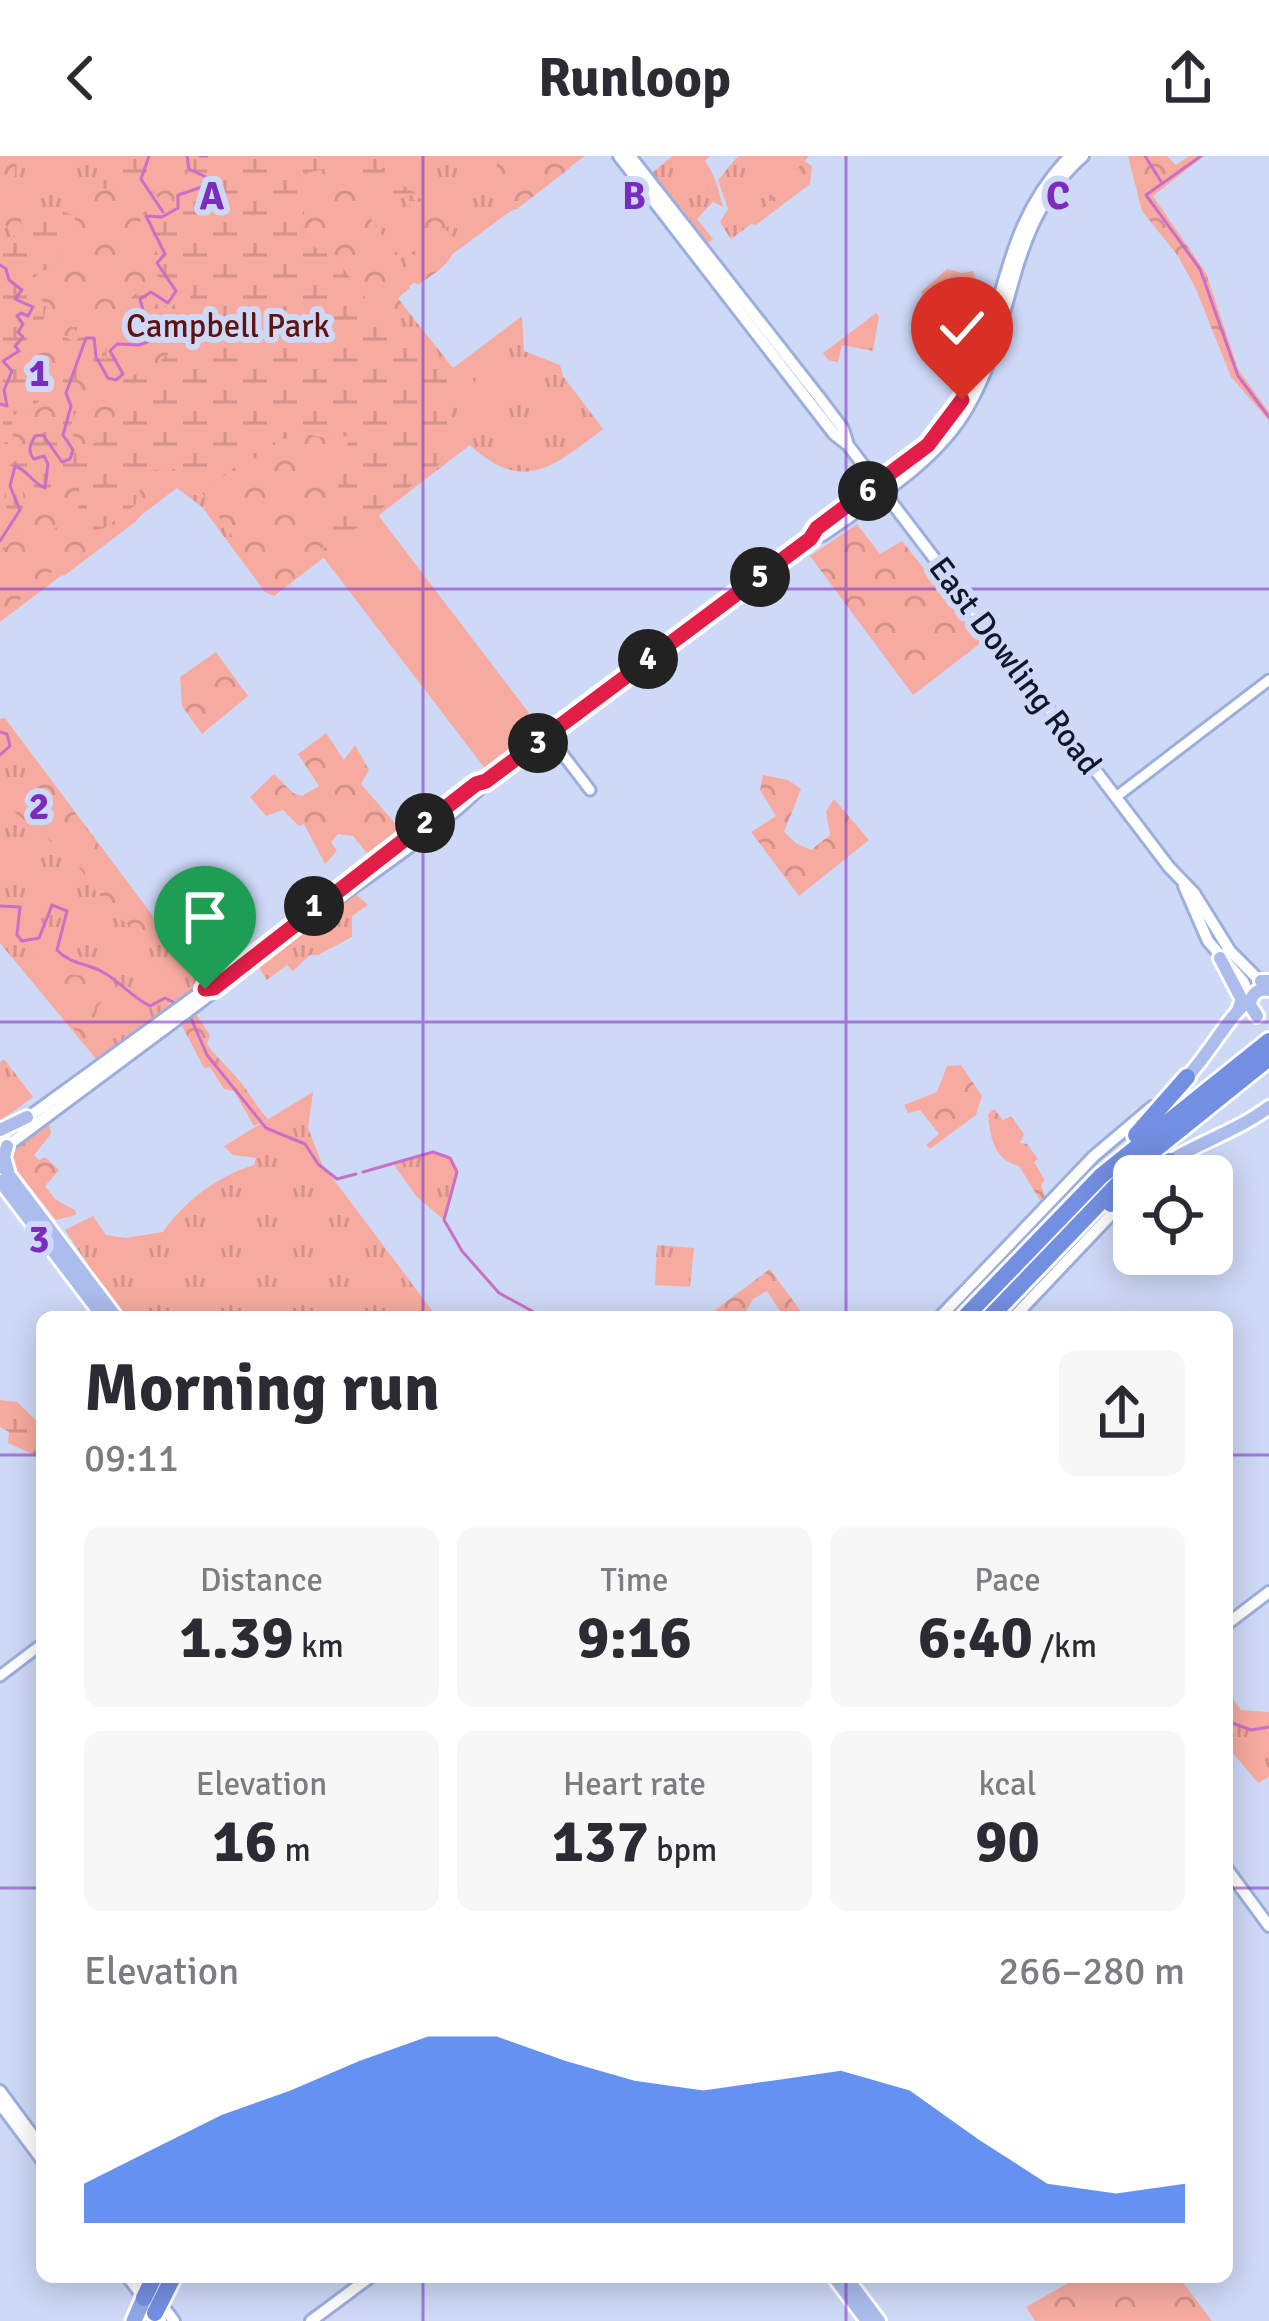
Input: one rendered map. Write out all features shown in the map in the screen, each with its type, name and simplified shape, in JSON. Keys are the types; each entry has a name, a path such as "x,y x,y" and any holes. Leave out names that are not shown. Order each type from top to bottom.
{"highway":[{"path":"1101,1176 1267,1048"},
{"path":"996,1311 1138,1164 1267,1048"},
{"path":"971,1311 1101,1176 1187,1078"},
{"path":"1042,1263 1113,1206"},
{"path":"134,2321 152,2300"}],"main road":[{"name":"East Dowling Road","path":"619,156 834,434 848,445 1184,886 1220,958"},
{"name":"East Dowling Road","path":"630,156 843,429 848,445"},
{"path":"880,488 928,445 962,400 980,361 1025,217 1076,158"},
{"path":"2,1141 214,988 310,914 314,906 810,539 817,528 938,448 959,422 988,364 1033,220 1076,158"},
{"path":"1002,283 1005,304"},
{"name":"East Dowling Road","path":"1184,886 1194,893 1230,951 1267,986"},
{"path":"1220,958 1242,1000 1265,1019"},
{"path":"946,1311 1094,1156 1187,1078 1247,1002 1267,986"},
{"path":"2,1141 27,1118 177,1014"},
{"path":"1180,1155 1269,1110"},
{"path":"2,1141 5,1179 111,1311"},
{"path":"0,1163 5,1179 99,1311"},
{"path":"1020,1311 1113,1211"},
{"path":"1233,1619 1269,1592"},
{"path":"1233,1877 1269,1926"},
{"path":"0,2091 36,2140"},
{"path":"0,2104 36,2152"},
{"path":"306,2321 352,2283"},
{"path":"306,2321 361,2283"},
{"path":"838,2283 867,2321"},
{"path":"851,2283 880,2321"},
{"path":"152,2300 173,2321"}],"street":[{"path":"1116,797 1269,680"},
{"path":"548,735 590,790"},
{"path":"0,1676 36,1649"}],"green space":[{"name":"Campbell Park","path":"0,156 585,156 396,296 453,368 522,316 524,351 560,365 563,376 603,429 554,464 523,472 489,460 470,445 274,596 265,592 202,507 177,488 0,622"},
{"path":"0,156 16,156 14,188 23,228 17,239 0,218"},
{"path":"104,156 153,156 148,181 166,213 174,206 175,194 199,190 200,178 185,169 185,156 374,156 386,175 417,194 401,197 346,169 302,174 306,197 302,231 312,246 334,256 377,314 409,329 448,381 447,438 455,452 321,555 343,501 333,470 352,436 325,438 302,433 278,441 261,457 242,461 196,498 183,488 175,469 147,470 135,505 104,528 45,543 41,535 49,534 79,507 81,484 76,469 62,468 48,447 55,468 49,495 40,496 28,478 21,482 21,521 0,554 0,531 4,529 0,520 7,515 5,475 12,462 23,459 31,433 40,431 44,416 51,411 49,433 59,437 65,407 60,379 70,372 74,354 47,333 53,329 74,342 80,337 58,307 62,303 88,331 101,337 106,360 105,342 139,342 149,334 129,312 129,300 147,283 166,298 170,292 152,269 159,255 139,225 144,211 125,181 111,191 103,188","holes":["182,288 191,294 175,324 176,347 154,367 129,377 121,363 129,353 169,343 149,308 152,302 171,309","90,359 107,390 126,400 85,456 78,452 70,427 77,410 70,392 84,372 82,362"]},
{"path":"153,156 163,163 167,156 185,156 200,178 198,191 181,191 173,210 166,213 148,181"},
{"path":"494,156 559,156 570,168 517,209 501,214"},
{"path":"672,156 710,156 705,161 723,207 713,202 697,219 713,239 708,243 652,173"},
{"path":"738,156 809,156 751,224 731,239 720,222 728,209 718,180"},
{"path":"1128,156 1167,156 1176,165 1189,156 1204,156 1153,196 1206,273 1238,369 1269,412 1269,421 1231,377 1196,289 1178,256 1142,211"},
{"path":"804,161 812,166 810,184 756,225 751,224"},
{"path":"335,165 362,175 366,209 399,256 387,265 392,274 403,275 410,288 398,298 404,306 388,317 377,314 334,256 312,246 302,231 306,197 302,174"},
{"path":"125,181 144,213 139,226 159,255 152,269 170,291 166,298 147,283 129,312 150,334 139,342 106,342 107,360 102,357 101,337 88,331 63,304 58,306 80,338 75,342 54,329 74,354 59,391 65,407 58,438 49,433 51,413 29,449 0,531 0,442 12,441 12,416 39,401 26,361 31,280 58,261 78,231 74,215 99,187 112,191"},
{"path":"408,202 444,211 451,223 445,229 455,238 449,260 418,285 409,278 407,256 415,250 426,252 425,236"},
{"path":"49,208 74,215 78,231 58,261 31,280 46,307 43,323 30,330 26,361 39,402 12,416 13,442 0,442 1,239 17,238 21,221"},
{"path":"947,269 973,271 980,292 965,312 963,329 948,338 931,323 921,292"},
{"path":"182,287 191,293 188,307 175,324 176,346 154,367 129,377 121,362 129,353 168,335 149,307 152,301 166,309"},
{"path":"876,313 873,351 842,345 838,362 828,360 823,353"},
{"path":"90,359 107,390 126,400 86,456 78,452 70,411 82,362"},
{"path":"487,363 519,400 482,429 471,395"},
{"path":"302,433 325,438 354,435 343,458 343,498 334,528 308,565 274,596 202,493 242,461 261,457 277,441"},
{"path":"48,446 74,472 80,496 79,507 49,534 112,522 131,504 146,470 175,469 178,477 135,522 64,576 54,571 38,580 37,587 0,613 0,577 6,574 0,554 21,522 21,483"},
{"path":"378,515 542,730 487,771 323,557"},
{"path":"857,524 880,554 902,541 982,642 913,695 810,556"},
{"path":"216,652 248,696 202,734 182,706 180,677"},
{"path":"5,718 203,983 96,1059 0,943 0,719"},
{"path":"326,733 344,760 355,745 369,770 361,784 400,829 367,853 353,836 338,834 331,842 337,851 325,864 304,824 299,826 283,810 266,816 250,797 274,774 302,796 319,786 298,754"},
{"path":"45,773 165,934 156,942 123,921 93,888 66,847 50,841 6,805"},
{"path":"763,775 788,780 801,789 784,832 797,844 811,850 830,835 826,811 834,799 869,840 799,896 751,832 776,816 760,790"},
{"path":"356,894 368,905 352,916 352,937 310,955 293,971 287,965 267,980 258,966"},
{"path":"41,953 56,969 90,974 104,989 102,1001 84,1025 101,1045 114,1044 97,1056 32,979 30,963"},
{"path":"196,1014 210,1035 207,1044 268,1119 254,1126 234,1091 224,1089 210,1067 204,1068 181,1024"},
{"path":"4,1059 33,1097 0,1121 0,1062"},
{"path":"961,1065 982,1096 976,1115 930,1149 926,1145 939,1134 920,1110 908,1113 904,1105 937,1092 947,1066"},
{"path":"313,1092 308,1128 322,1164 432,1311 119,1311 65,1230 93,1216 106,1235 126,1238 163,1232 203,1191 254,1165 256,1158 233,1155 224,1146"},
{"path":"994,1109 1003,1120 1011,1116 1024,1134 1020,1143 1027,1144 1038,1159 1034,1162 1045,1180 1041,1185 1045,1197 1040,1200 1019,1166 1004,1159 995,1146 988,1114"},
{"path":"49,1123 51,1134 34,1155 39,1160 45,1157 59,1170 45,1186 55,1199 76,1211 76,1215 56,1220 11,1163 12,1151"},
{"path":"433,1152 450,1158 457,1172 444,1220 416,1196 394,1165"},
{"path":"657,1245 694,1248 690,1287 655,1285"},
{"path":"770,1269 801,1311 780,1311 767,1291 753,1299 746,1311 714,1311"},
{"path":"0,1400 17,1402 36,1420 36,1456 8,1443 9,1432 0,1427"},
{"path":"1233,1699 1241,1710 1269,1712 1269,1777 1258,1783 1233,1753"},
{"path":"1068,2283 1184,2283 1212,2321 1035,2321 1026,2307"}],"waterway":[{"path":"149,156 141,179 163,212"},
{"path":"0,541 20,510 10,486 15,466 45,488 48,464 44,456 34,459 30,451 35,436 43,435 62,462 70,459 73,450 63,435 71,406 66,393 86,338 94,338 96,357 108,378 116,380 123,374 110,351 117,344 139,345 164,336 145,318 140,299 151,292 168,303 176,291 157,263 165,254 146,216 162,217 178,208 178,195 208,185 208,178 189,169 187,156"},
{"path":"200,156 207,156"},
{"path":"1145,156 1162,183"},
{"path":"1201,156 1146,195 1200,269 1238,376 1269,417"},
{"path":"0,265 22,290 15,299 33,307 28,316 17,316 23,337 15,346 19,351 3,361 12,371 4,390 7,406 0,404"},
{"path":"0,732 7,734 10,746 0,755"},
{"path":"0,906 20,907 17,935 22,941 39,938 52,905 67,911 57,950 62,955 101,971 150,1006 165,998 177,1004"},
{"path":"190,1016 207,1055 266,1128 305,1144 318,1164 337,1179 356,1174"},
{"path":"363,1172 433,1152 450,1158 457,1172 444,1220 462,1251 499,1293 532,1311"},
{"path":"1233,1723 1251,1730 1269,1727"}],"route":[{"path":"205,989 214,988 310,914 314,906 810,539 817,528 928,445 962,400"}]}
